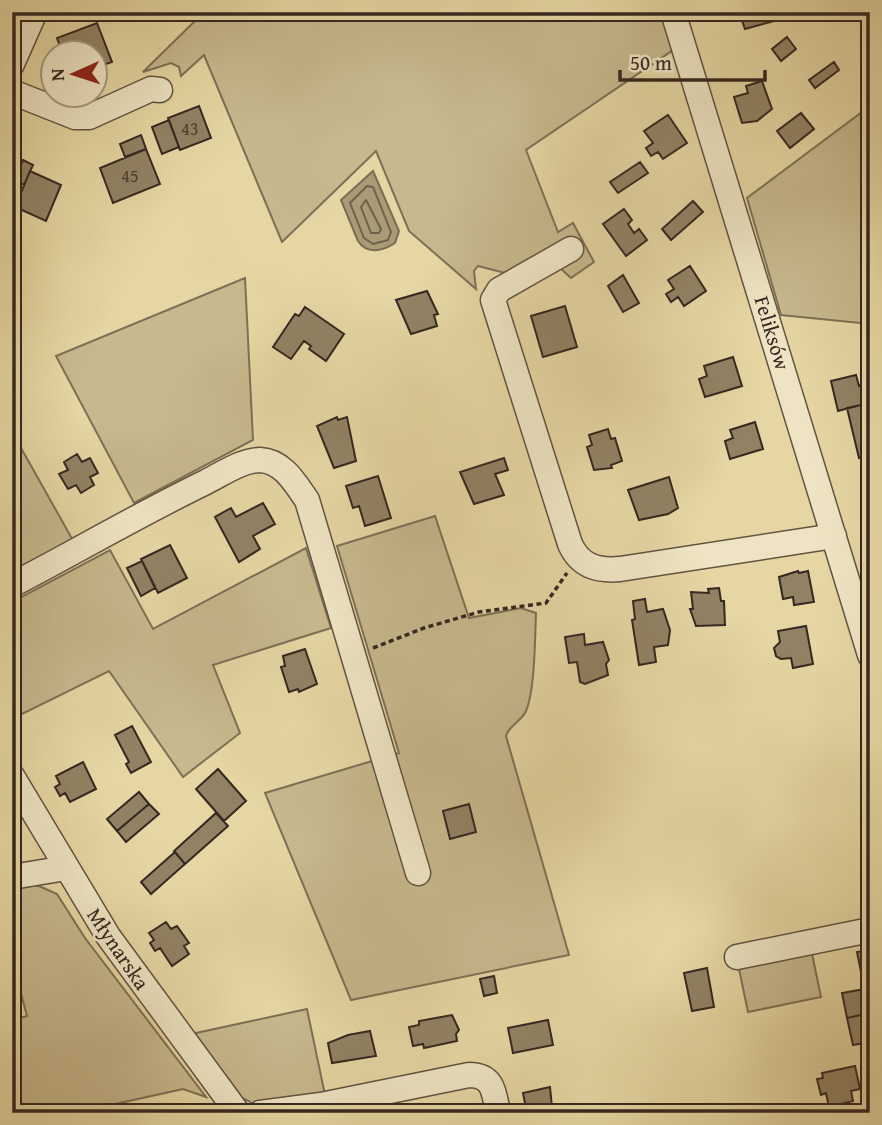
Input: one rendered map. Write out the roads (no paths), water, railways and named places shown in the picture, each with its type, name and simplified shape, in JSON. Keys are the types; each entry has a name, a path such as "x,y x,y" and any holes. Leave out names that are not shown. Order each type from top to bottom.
{"street":[{"path":"12,64 35,12"},
{"name":"Feliksów","path":"673,12 834,536 863,612 870,655"},
{"path":"12,92 75,117 89,117 151,89 160,90"},
{"path":"571,249 499,290 493,300 570,544 579,558 597,569 620,569 834,536"},
{"path":"12,585 160,504 240,465 259,460 276,464 291,477 307,500 418,873"},
{"name":"Młynarska","path":"12,776 108,936 238,1113"},
{"path":"12,877 66,869"},
{"path":"737,957 870,930"},
{"path":"260,1113 321,1105 475,1075 491,1083 498,1113"}],"water":[{"path":"373,171 399,231 395,243 385,248 370,250 358,241 341,200"}]}
